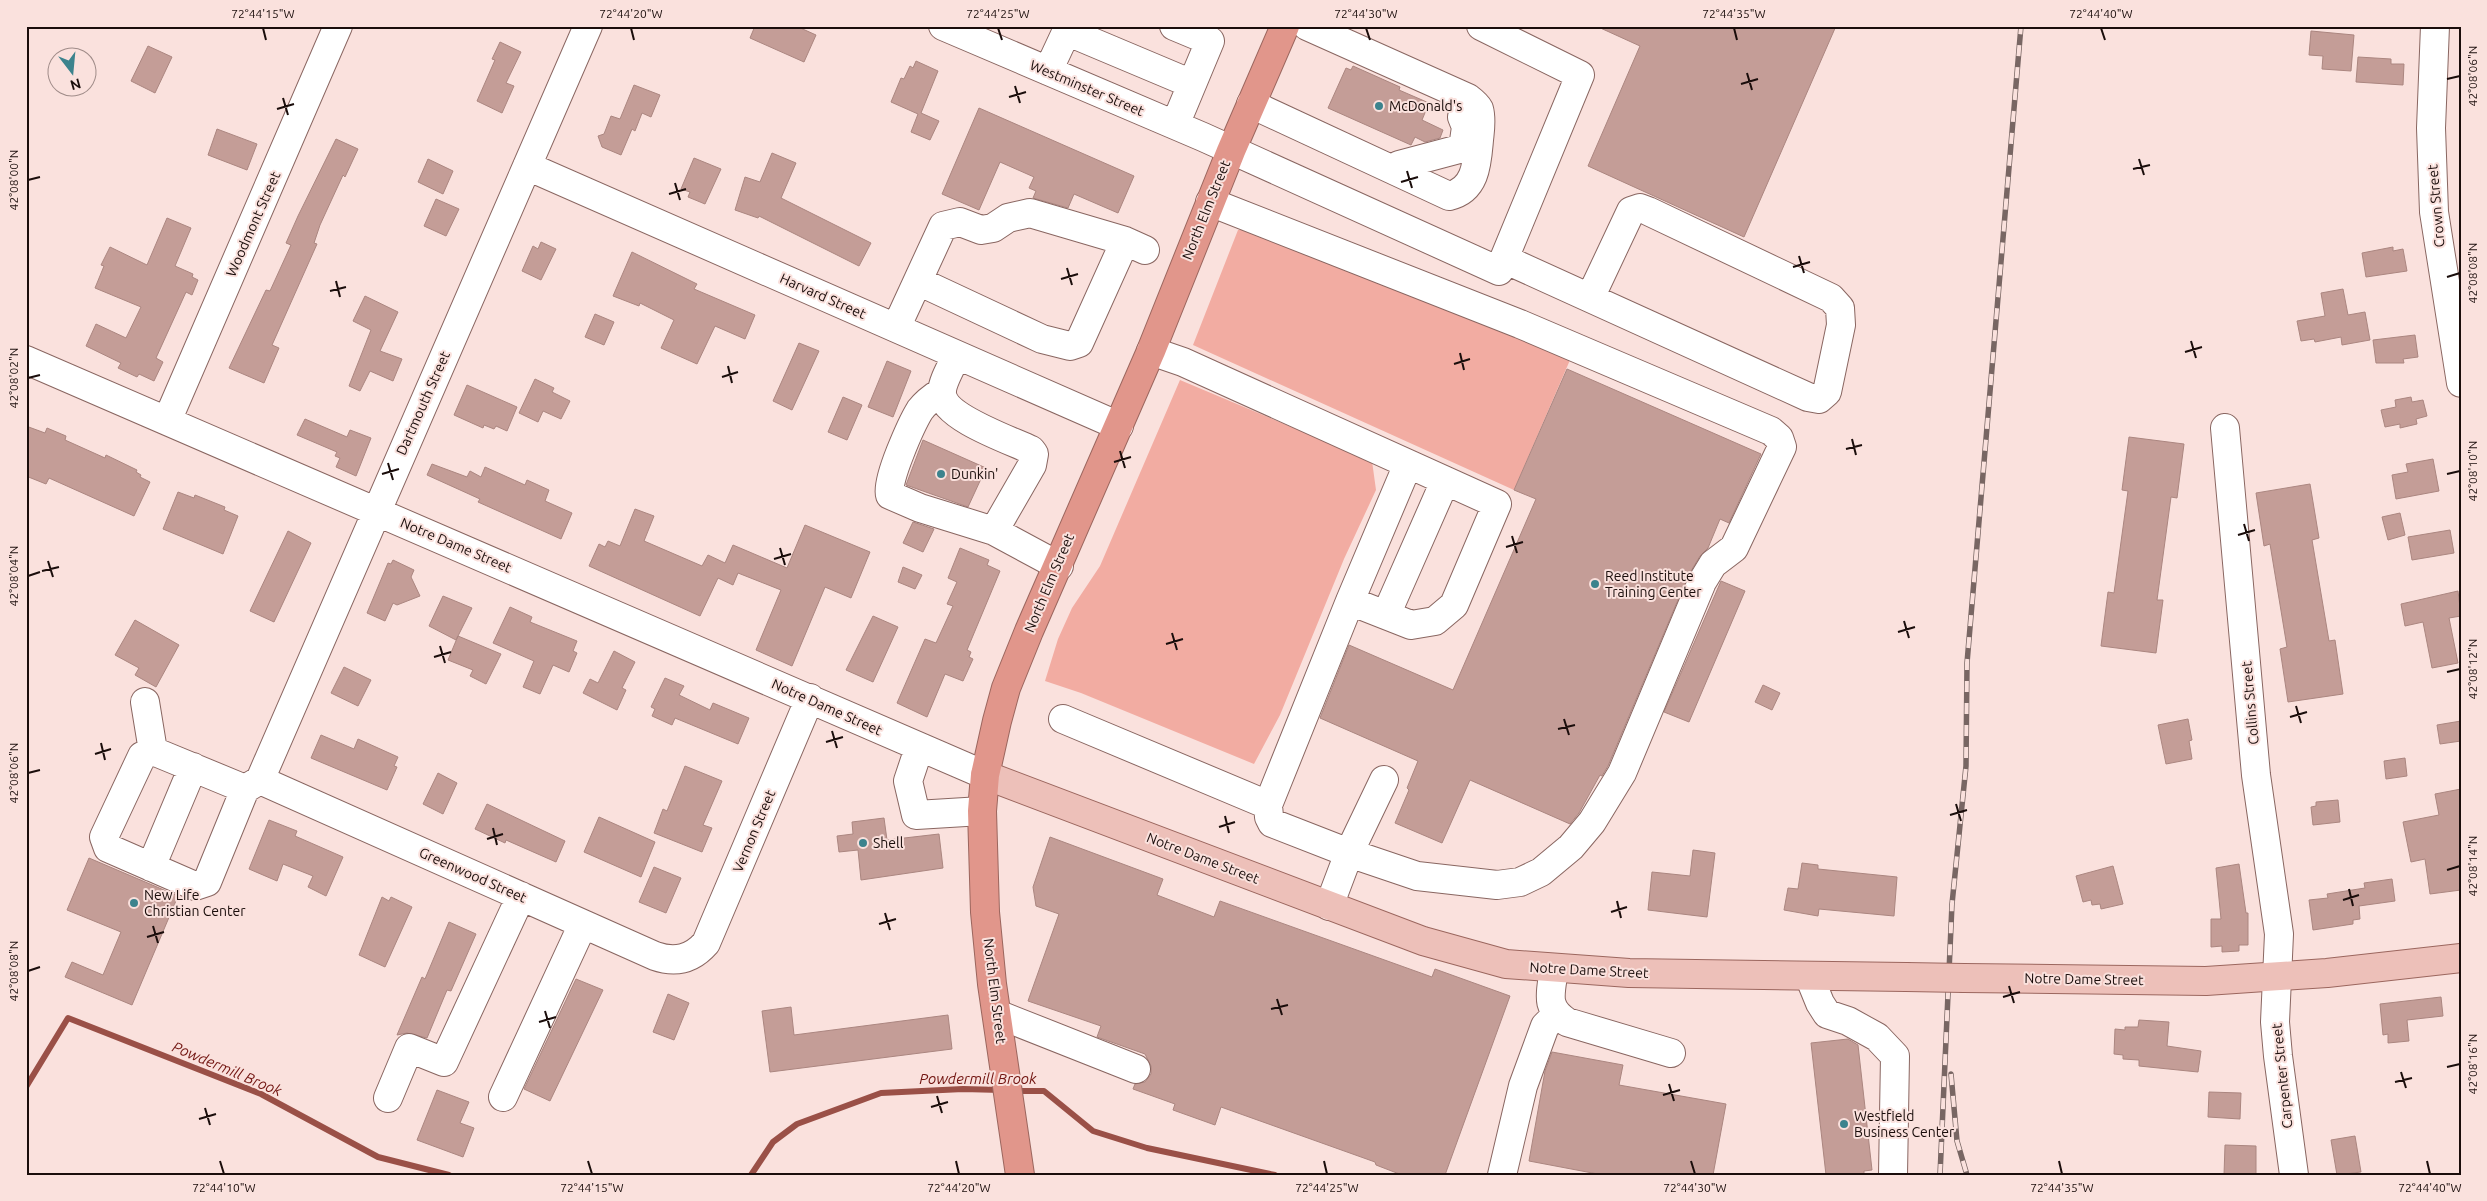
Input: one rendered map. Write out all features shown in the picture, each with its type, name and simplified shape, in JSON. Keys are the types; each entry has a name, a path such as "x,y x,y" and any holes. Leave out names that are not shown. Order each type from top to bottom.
{"highway":[{"name":"North Elm Street","path":"1020,1175 997,1014 985,912 982,811 985,776 1006,688 1028,631 1151,351 1231,151 1285,26"}],"main road":[{"name":"Notre Dame Street","path":"985,776 1423,941 1506,964 1629,973 2206,981 2278,977 2461,958"}],"street":[{"name":"Woodmont Street","path":"167,421 338,26"},
{"name":"Dartmouth Street","path":"153,751 142,756 104,837 108,848 196,886 207,882 376,510 588,26"},
{"name":"Westminster Street","path":"943,26 1175,125 1499,271 1504,260"},
{"path":"1174,26 1210,41 1175,125"},
{"path":"1481,26 1580,75 1504,260 1808,397 1819,399 1827,392 1841,325 1840,308 1831,298 1648,211 1640,208 1630,211 1590,298"},
{"name":"Crown Street","path":"2435,26 2431,128 2434,212 2461,383"},
{"path":"1048,71 1068,29 1192,84"},
{"path":"1251,104 1449,196 1463,191 1470,182 1477,166 1480,122 1478,108 1468,98 1318,31"},
{"path":"1318,31 1346,58 1457,110 1466,127 1463,148 1399,165 1364,156"},
{"name":"Harvard Street","path":"527,166 1119,426"},
{"path":"1210,202 1520,324 1771,431 1779,438 1782,447 1734,548 1713,564 1702,582 1622,773 1592,822 1572,847 1541,872 1520,882 1497,885 1417,876 1348,853 1272,823 1269,817 1268,805 1350,601 1408,464"},
{"path":"896,328 943,226 960,222 981,230 993,228 1008,218 1030,213 1135,245 1079,343 1070,346 1042,339 918,281"},
{"path":"1151,351 1183,362 1496,504 1454,604 1435,621 1411,625 1350,601"},
{"path":"956,355 941,392 929,400 920,410 895,468 888,490 890,495 920,508 994,531 1058,566"},
{"name":"Notre Dame Street","path":"26,360 810,698 985,776"},
{"path":"941,392 944,404 956,415 1031,450 1034,454 1032,465 994,531"},
{"name":"Collins Street","path":"2225,428 2256,775 2279,934 2278,977"},
{"path":"1386,615 1445,481"},
{"name":"Vernon Street","path":"688,957 698,951 710,934 810,698"},
{"path":"145,702 153,751"},
{"path":"1063,720 1268,805"},
{"path":"919,748 908,781 916,815 982,811"},
{"name":"Greenwood Street","path":"153,751 193,768 252,784 520,896 664,959 676,960 688,957"},
{"path":"151,867 193,768"},
{"path":"1329,906 1348,853 1384,780"},
{"path":"388,1098 409,1048 444,1062 520,896"},
{"path":"503,1097 583,924"},
{"path":"1554,969 1550,1002 1556,1015 1567,1022 1671,1053"},
{"path":"1809,976 1820,1003 1827,1014 1848,1021 1877,1037 1895,1056 1893,1175"},
{"name":"Carpenter Street","path":"2278,977 2275,998 2278,1056 2294,1175"},
{"path":"997,1014 1136,1069"},
{"path":"1502,1175 1523,1086 1545,1026 1556,1015"}],"shaded area":[{"path":"1238,230 1258,230 1570,360 1514,490 1193,345"},
{"path":"1180,380 1372,461 1376,490 1344,559 1280,715 1254,764 1081,693 1045,681 1058,639 1072,608 1100,566"}],"building":[{"path":"755,26 796,26 816,35 804,62 750,38"},
{"path":"1596,26 1836,26 1744,237 1588,166 1640,46"},
{"path":"2311,31 2354,35 2351,71 2322,69 2323,56 2309,55"},
{"path":"500,42 521,52 506,83 514,86 502,113 477,101 495,60 492,59"},
{"path":"148,46 172,57 155,93 131,81"},
{"path":"2358,57 2391,59 2391,64 2404,64 2403,85 2356,82"},
{"path":"916,61 938,71 921,113 939,121 930,140 911,132 918,114 891,102 901,78 904,79 910,66 913,68"},
{"name":"McDonald's","path":"1353,66 1400,87 1399,90 1429,103 1422,120 1443,130 1440,138 1425,142 1415,137 1411,145 1328,108 1346,68 1351,70"},
{"path":"634,85 660,95 651,117 642,113 635,131 632,129 621,155 602,147 598,136 604,134 611,116 620,119"},
{"path":"979,108 1134,176 1118,213 1074,194 1068,208 1033,198 1036,191 1029,188 1034,177 1000,162 979,210 942,194"},
{"path":"217,129 257,144 247,170 208,155"},
{"path":"336,139 358,149 345,177 343,175 320,225 314,243 317,244 272,345 279,348 264,383 229,368 266,290 270,291 291,245 286,243"},
{"path":"772,153 796,163 781,198 871,243 859,266 759,216 758,218 735,210 745,177 760,182"},
{"path":"694,158 721,169 705,204 688,197 690,192 681,189"},
{"path":"428,159 453,171 443,194 418,182"},
{"path":"436,199 459,209 446,236 424,226"},
{"path":"167,218 191,228 175,266 193,274 192,277 198,280 192,295 186,292 156,358 163,362 154,381 139,374 137,377 118,368 121,363 86,346 96,324 126,338 141,307 95,288 104,266 101,265 110,247 147,265"},
{"path":"541,242 556,249 541,280 522,271 533,246 538,249"},
{"path":"2393,247 2393,251 2403,249 2407,271 2366,277 2362,253"},
{"path":"632,252 697,284 694,289 755,315 745,339 715,326 697,364 661,348 674,320 640,303 639,306 613,296"},
{"path":"2343,289 2348,315 2365,312 2370,340 2342,345 2341,337 2315,342 2314,339 2301,341 2297,321 2325,316 2321,293"},
{"path":"365,296 398,312 380,351 402,359 393,381 370,371 360,391 349,386 371,330 353,321"},
{"path":"595,314 614,322 604,345 585,337"},
{"path":"2415,335 2418,357 2403,359 2404,363 2376,363 2373,340"},
{"path":"799,343 819,351 792,410 773,401"},
{"path":"887,361 911,371 893,417 868,407"},
{"name":"Reed Institute Training Center","path":"1567,369 1761,454 1729,523 1720,519 1708,548 1700,556 1688,576 1608,766 1602,776 1600,775 1579,813 1570,824 1470,780 1442,843 1395,823 1409,790 1407,788 1418,761 1320,718 1349,645 1453,690 1536,499 1514,490"},
{"path":"535,379 554,388 552,392 570,401 561,419 543,411 538,422 519,413"},
{"path":"467,385 517,407 507,431 496,426 494,429 484,425 483,428 454,415"},
{"path":"843,397 862,405 847,440 828,432"},
{"path":"2411,397 2412,402 2423,400 2427,416 2416,419 2417,424 2400,428 2400,424 2385,427 2381,410 2396,407 2395,400"},
{"path":"305,419 347,437 350,430 371,438 356,476 336,467 340,458 335,456 337,452 297,435"},
{"path":"26,426 45,433 47,428 66,436 65,440 105,458 106,455 137,470 136,472 141,475 140,477 150,482 134,516 49,478 46,484 26,476"},
{"path":"2129,437 2184,444 2177,498 2171,497 2157,600 2163,600 2156,653 2101,646 2108,592 2114,593 2128,491 2122,490"},
{"name":"Dunkin'","path":"923,440 986,468 968,507 906,485"},
{"path":"2433,459 2439,491 2396,499 2392,475 2408,472 2406,464"},
{"path":"432,464 467,477 470,471 481,477 485,467 525,485 527,480 549,490 545,501 572,513 561,539 478,502 480,499 427,475"},
{"path":"2310,484 2319,538 2312,540 2329,641 2335,640 2343,694 2288,702 2280,649 2287,647 2270,544 2264,546 2256,493"},
{"path":"178,492 194,498 195,495 225,507 224,510 238,516 223,554 163,529"},
{"path":"635,509 654,516 644,541 702,566 708,555 725,563 733,545 787,568 805,525 870,552 851,598 825,587 792,666 756,650 781,590 738,573 733,585 718,578 700,616 589,566 599,544 605,547 608,541 620,546"},
{"path":"2400,513 2405,535 2388,540 2382,517"},
{"path":"913,522 934,529 923,552 903,543"},
{"path":"2450,530 2454,553 2412,560 2408,537"},
{"path":"288,531 311,543 274,622 250,611"},
{"path":"960,548 989,560 987,565 1000,571 967,650 971,652 969,657 973,659 963,681 945,674 927,717 897,703 925,639 936,643 953,606 947,604 957,582 948,578"},
{"path":"393,560 414,570 411,577 420,596 397,605 393,603 385,621 367,613 388,563 391,564"},
{"path":"903,567 922,575 915,589 898,582"},
{"path":"1721,581 1745,591 1689,722 1664,712"},
{"path":"2458,591 2461,616 2449,618 2458,663 2432,668 2423,622 2405,626 2401,604"},
{"path":"443,596 472,608 456,640 429,626"},
{"path":"510,607 532,617 530,622 577,641 573,651 577,653 569,672 553,665 540,694 523,687 534,661 493,643"},
{"path":"873,616 898,627 873,682 846,670"},
{"path":"135,620 179,645 156,687 135,675 139,668 115,655"},
{"path":"458,636 501,654 486,684 470,676 473,670 448,660"},
{"path":"614,651 635,662 622,688 626,690 617,710 583,693 590,679 598,683"},
{"path":"344,667 371,680 358,706 331,693"},
{"path":"665,678 684,686 679,695 710,710 713,703 749,718 738,744 675,718 672,725 652,716 655,709 651,707"},
{"path":"1763,685 1780,693 1772,710 1755,702"},
{"path":"2188,719 2192,740 2189,741 2192,759 2166,764 2158,725"},
{"path":"2461,721 2461,741 2440,744 2437,725"},
{"path":"321,735 354,749 358,739 398,757 394,766 397,767 387,790 311,758"},
{"path":"2405,758 2407,776 2386,779 2384,761"},
{"path":"685,766 722,781 703,825 712,828 702,852 654,833 663,809 667,811"},
{"path":"438,773 457,783 443,814 423,804"},
{"path":"2461,789 2461,890 2430,894 2425,859 2411,862 2403,822 2439,815 2435,794"},
{"path":"2338,800 2340,822 2313,825 2311,807 2316,806 2316,802"},
{"path":"487,804 565,841 556,862 506,840 505,843 475,829"},
{"path":"599,817 655,842 641,877 584,852"},
{"path":"884,818 887,840 939,834 943,868 861,880 858,850 839,852 837,836 853,834 852,822"},
{"path":"269,820 297,831 295,836 343,857 326,896 308,887 313,876 283,864 277,881 249,869"},
{"path":"1050,837 1163,879 1157,895 1214,917 1220,901 1432,977 1435,969 1510,996 1445,1175 1402,1175 1376,1165 1375,1162 1221,1107 1215,1125 1173,1110 1175,1104 1133,1089 1135,1084 1145,1082 1151,1074 1151,1066 1145,1054 1097,1037 1101,1026 1028,1001 1059,914 1036,906 1033,887"},
{"path":"1693,850 1715,853 1707,917 1648,910 1652,872 1690,876"},
{"path":"89,858 178,896 132,1005 65,977 72,962 103,975 121,932 67,910"},
{"path":"1802,863 1818,865 1818,869 1897,877 1894,916 1819,909 1818,916 1784,910 1788,888 1798,889"},
{"path":"2239,864 2246,913 2248,913 2248,945 2239,945 2239,951 2222,952 2222,946 2211,947 2211,919 2221,919 2216,868"},
{"path":"2113,866 2123,904 2101,909 2100,904 2092,905 2091,900 2083,902 2076,876"},
{"path":"654,867 681,878 666,913 639,902"},
{"path":"2392,879 2395,901 2359,906 2360,919 2353,920 2353,924 2313,930 2309,900 2328,898 2327,894 2365,888 2364,883"},
{"path":"382,897 389,901 391,897 412,907 385,967 359,955"},
{"path":"449,922 476,934 451,991 447,990 427,1038 407,1033 397,1035 422,977 425,979"},
{"path":"576,979 603,990 550,1101 524,1089"},
{"path":"668,994 689,1003 674,1040 653,1032"},
{"path":"2441,997 2443,1016 2407,1020 2409,1041 2388,1043 2388,1034 2383,1035 2380,1004"},
{"path":"791,1007 794,1035 948,1015 952,1049 770,1072 762,1011"},
{"path":"2139,1020 2169,1022 2167,1046 2201,1051 2198,1072 2139,1066 2139,1060 2123,1059 2123,1055 2114,1054 2115,1029 2125,1030 2125,1027 2138,1027"},
{"name":"Westfield Business Center","path":"1848,1039 1858,1045 1872,1170 1864,1171 1864,1175 1826,1175 1811,1043"},
{"path":"1552,1052 1623,1065 1619,1085 1726,1104 1713,1175 1603,1175 1529,1161 1545,1071"},
{"path":"437,1090 469,1102 460,1123 474,1128 463,1157 417,1140"},
{"path":"2209,1092 2241,1093 2240,1119 2208,1117"},
{"path":"2355,1136 2361,1172 2337,1175 2331,1140"},
{"path":"2225,1145 2256,1146 2256,1175 2224,1175"}],"waterway":[{"name":"Powdermill Brook","path":"26,1087 68,1018 261,1094 378,1157 449,1175"},
{"name":"Powdermill Brook","path":"751,1175 773,1142 797,1124 881,1093 963,1089 1001,1090"},
{"name":"Powdermill Brook","path":"1013,1091 1044,1091 1093,1131 1147,1148 1275,1175"}],"railway":[{"path":"1940,1175 1952,904 1966,766 1967,663 2021,26"},
{"path":"1951,1074 1957,1141 1967,1175"}],"place":[{"name":"McDonald's","path":"1379,106"},
{"name":"Dunkin'","path":"941,474"},
{"name":"Reed Institute Training Center","path":"1595,584"},
{"name":"Shell","path":"863,843"},
{"name":"New Life Christian Center","path":"134,903"},
{"name":"Westfield Business Center","path":"1844,1124"}]}
